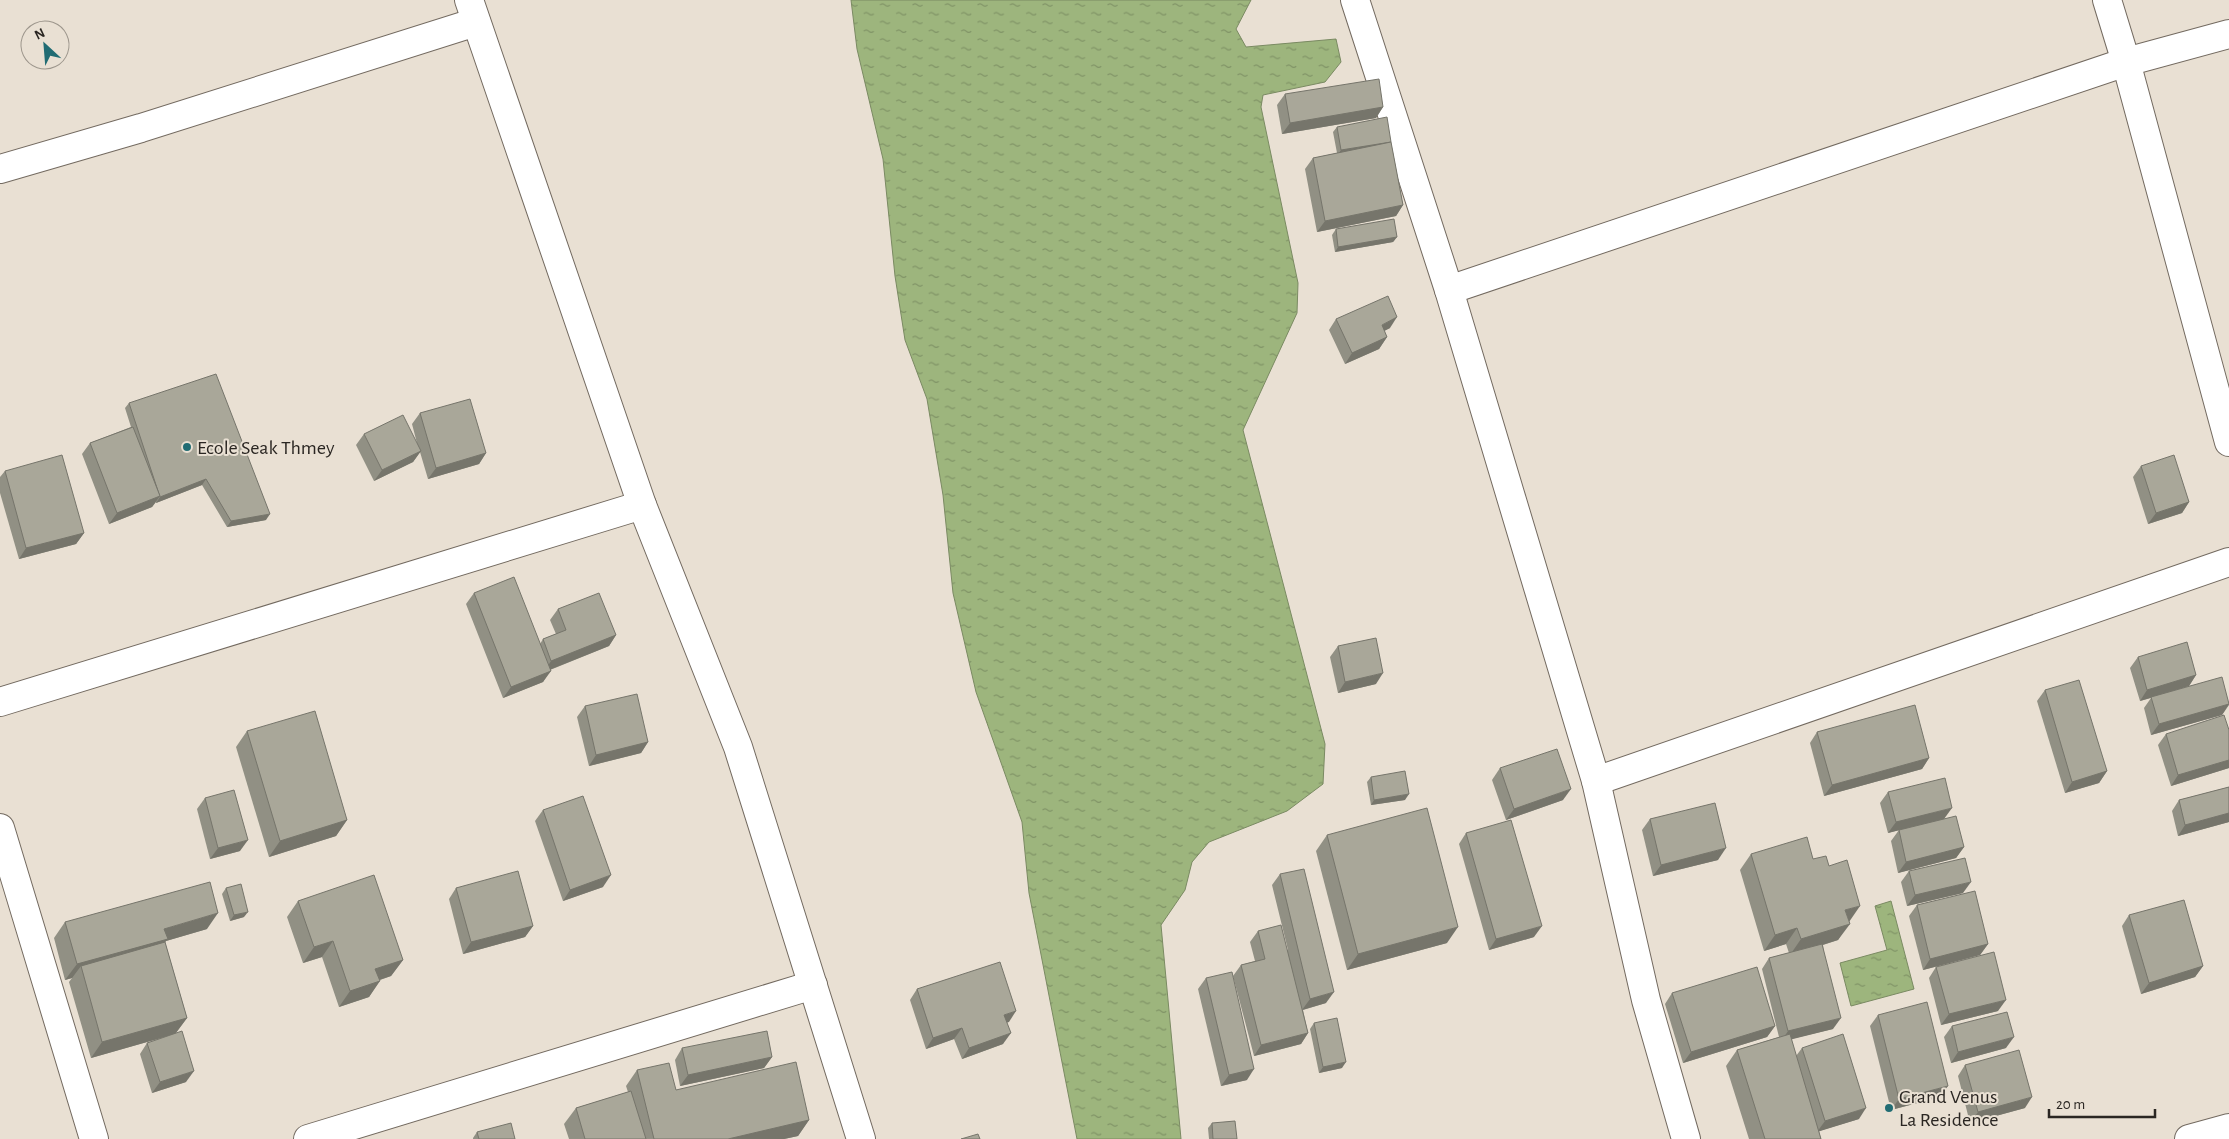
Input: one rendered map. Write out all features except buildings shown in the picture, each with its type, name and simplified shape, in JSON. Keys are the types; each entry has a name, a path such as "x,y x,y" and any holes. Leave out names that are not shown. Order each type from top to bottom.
{"street":[{"path":"1355,0 1448,290 1596,781 1646,1000 1686,1139"},
{"path":"2106,0 2126,62 2229,442"},
{"path":"0,169 141,128 472,11 642,505 738,747 861,1139"},
{"path":"1448,290 2126,62 2229,34"},
{"path":"0,702 642,505"},
{"path":"1596,781 2229,562"},
{"path":"0,828 94,1139"},
{"path":"308,1139 813,985"},
{"path":"2189,1139 2229,1128"}],"water":[{"path":"851,0 1251,0 1236,29 1246,47 1336,39 1341,62 1325,82 1263,95 1261,107 1298,283 1297,313 1243,430 1325,744 1323,784 1287,811 1209,842 1192,862 1185,890 1161,925 1181,1139 1077,1139 1029,893 1022,822 976,692 953,593 943,495 927,399 905,340 895,276 883,159 857,49"},
{"path":"1891,901 1914,989 1851,1006 1840,963 1887,950 1875,906"}],"place":[{"name":"Ecole Seak Thmey","path":"187,447"},
{"name":"Grand Venus La Residence","path":"1889,1108"}]}
